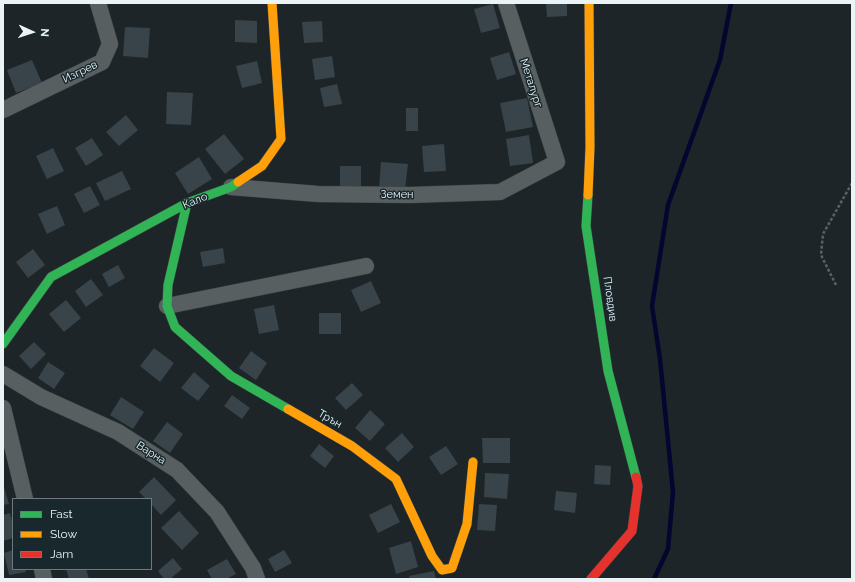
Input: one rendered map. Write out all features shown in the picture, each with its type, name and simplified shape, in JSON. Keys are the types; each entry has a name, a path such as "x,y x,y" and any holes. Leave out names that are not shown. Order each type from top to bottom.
{"street":[{"name":"Изгрев","path":"3,110 102,62 110,44 98,3"},
{"name":"Кало","path":"3,344 51,277 187,203 231,187 262,166 281,139 272,3"},
{"name":"Металург","path":"506,3 557,162"},
{"name":"Пловдив","path":"589,3 590,147 586,226 608,371 638,486 632,531 591,579"},
{"name":"Земен","path":"231,187 318,194 410,195 500,192 557,162"},
{"name":"Трън","path":"187,203 168,285 167,306 175,328 231,376 352,446 396,479 432,556 442,570 452,568 466,524 473,462"},
{"path":"167,306 366,266"},
{"name":"Варна","path":"3,374 41,397 118,432 177,470 217,512 253,568 257,579"},
{"path":"3,408 25,498"}],"path":[{"path":"836,285 822,255 823,234 852,183"}],"building":[{"path":"546,3 567,3 567,16 547,17"},
{"path":"493,4 500,28 481,33 474,9"},
{"path":"235,20 257,21 257,43 235,42"},
{"path":"322,21 323,42 304,43 302,22"},
{"path":"125,27 150,28 148,58 123,56"},
{"path":"509,52 516,74 497,80 490,58"},
{"path":"332,56 335,77 315,80 312,59"},
{"path":"32,60 42,83 16,93 7,70"},
{"path":"257,61 262,83 242,88 236,66"},
{"path":"337,84 342,104 324,107 320,88"},
{"path":"167,92 193,93 191,125 166,124"},
{"path":"527,98 533,127 506,132 500,103"},
{"path":"406,108 418,108 418,131 406,131"},
{"path":"126,115 138,130 119,146 106,132"},
{"path":"224,134 244,159 225,174 205,149"},
{"path":"529,135 533,163 510,166 506,139"},
{"path":"92,138 103,155 86,166 75,148"},
{"path":"444,144 446,171 424,172 422,146"},
{"path":"53,148 64,171 47,179 36,156"},
{"path":"199,157 212,179 188,194 175,173"},
{"path":"381,162 408,164 405,190 379,188"},
{"path":"340,166 361,166 361,191 340,191"},
{"path":"122,171 131,189 105,201 96,183"},
{"path":"90,186 100,205 84,213 74,194"},
{"path":"57,206 65,225 47,234 38,214"},
{"path":"223,248 225,263 203,267 200,252"},
{"path":"33,249 45,265 28,278 16,262"},
{"path":"118,265 125,278 109,287 102,274"},
{"path":"91,279 103,295 86,307 75,291"},
{"path":"371,281 381,303 361,312 351,290"},
{"path":"66,300 81,318 64,332 49,314"},
{"path":"274,305 279,330 259,334 254,309"},
{"path":"319,313 341,313 341,334 319,334"},
{"path":"34,342 46,354 31,369 19,356"},
{"path":"154,348 174,363 160,382 140,366"},
{"path":"251,351 267,363 256,380 239,368"},
{"path":"48,362 65,373 54,389 38,378"},
{"path":"194,372 210,386 198,401 181,388"},
{"path":"352,383 363,395 346,410 335,398"},
{"path":"232,395 250,408 242,419 224,406"},
{"path":"121,397 144,412 133,429 110,415"},
{"path":"370,410 385,424 370,441 355,428"},
{"path":"167,422 183,434 170,453 153,441"},
{"path":"402,433 414,447 398,462 385,448"},
{"path":"482,438 510,438 510,463 483,463"},
{"path":"319,444 334,456 325,468 310,456"},
{"path":"446,446 458,464 441,475 429,457"},
{"path":"595,465 611,466 610,485 594,484"},
{"path":"485,473 509,474 507,499 484,497"},
{"path":"154,477 176,500 161,515 152,505 152,498 145,498 139,492"},
{"path":"3,484 9,504 3,505"},
{"path":"556,491 577,493 575,513 554,510"},
{"path":"391,504 400,522 378,533 369,515"},
{"path":"479,504 497,505 495,531 477,530"},
{"path":"179,511 199,533 182,550 161,528"},
{"path":"10,513 12,520 12,538 3,541 3,515"},
{"path":"411,541 418,567 396,574 389,548"},
{"path":"12,550 12,570 25,570 26,572 9,575 4,553"},
{"path":"284,550 292,563 275,572 268,559"},
{"path":"173,558 182,569 170,579 164,579 158,571"},
{"path":"227,559 236,574 226,579 212,579 207,570"},
{"path":"66,570 86,570 89,579 69,579"},
{"path":"434,571 436,579 410,579 409,576"}],"waterway":[{"path":"654,579 668,549 673,492 660,359 652,306 668,205 720,60 731,3"}],"traffic: fast":[{"path":"3,344 51,277 187,203 231,187 238,182"},
{"path":"588,195 586,226 608,371 636,477"},
{"path":"187,203 168,285 167,306 175,327 231,376 288,409"}],"traffic: slow":[{"path":"238,182 262,166 281,139 272,3"},
{"path":"588,195 590,147 589,3"},
{"path":"288,409 352,446 396,479 432,556 442,570 452,568 467,524 473,462"}],"traffic: jam":[{"path":"591,579 632,531 638,486 636,477"}]}
